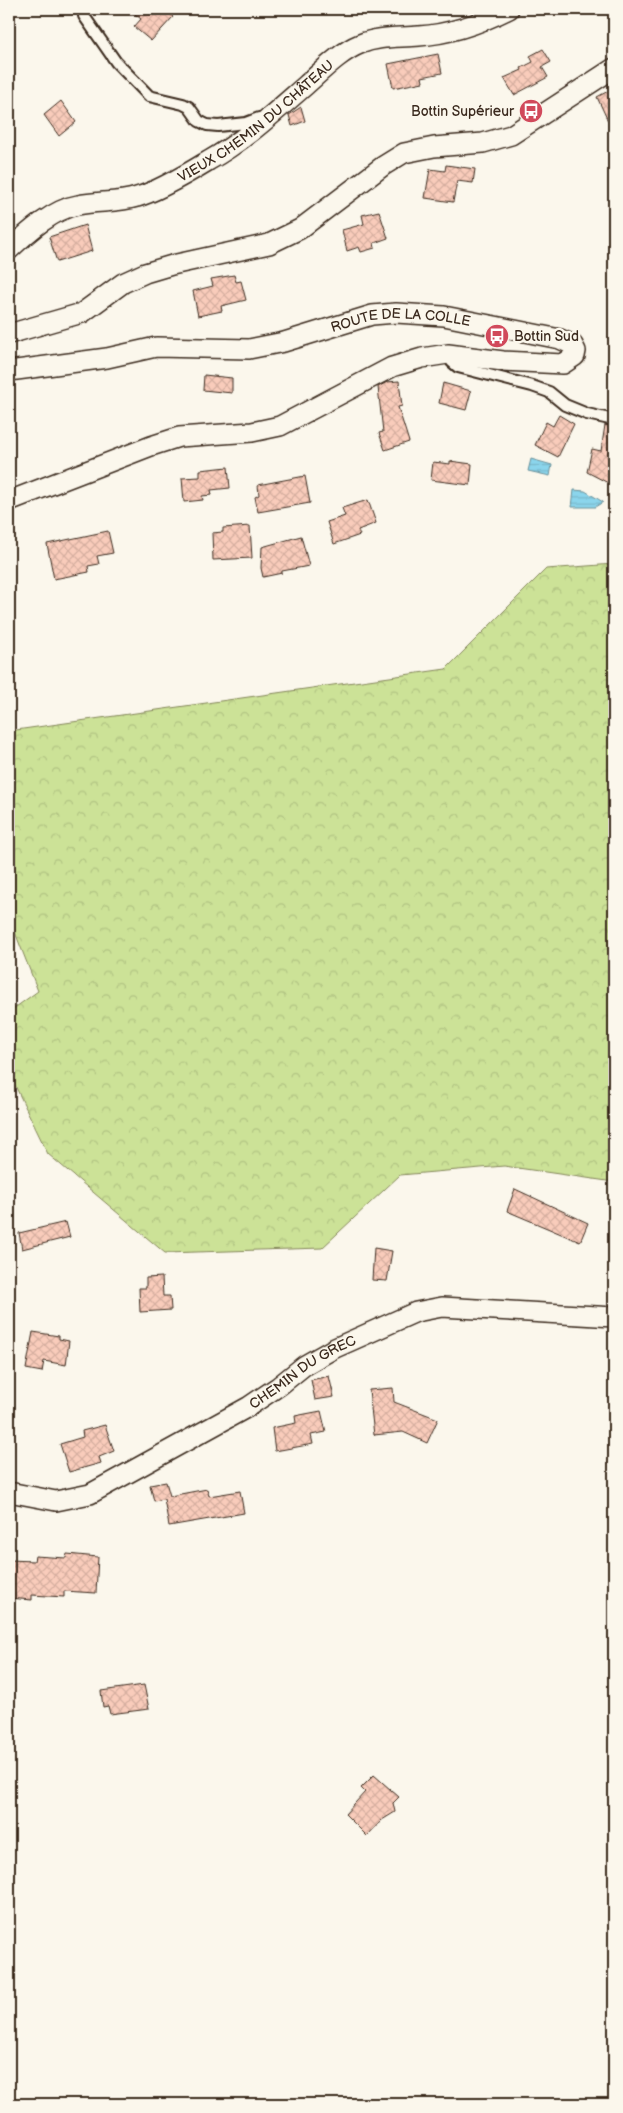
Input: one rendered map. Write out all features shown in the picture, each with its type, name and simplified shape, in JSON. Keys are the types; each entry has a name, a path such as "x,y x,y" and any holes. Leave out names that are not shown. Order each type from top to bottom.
{"street":[{"name":"VIEUX CHEMIN DU CHÂTEAU","path":"9,250 34,227 68,208 77,205 122,201 140,197 209,161 252,132 334,61 357,45 383,37 420,36 456,30 489,19 509,9"},
{"path":"9,334 82,313 123,283 146,273 172,265 269,244 300,229 383,166 404,154 434,147 483,143 511,135 614,68"},
{"name":"ROUTE DE LA COLLE","path":"9,371 107,358 156,347 249,348 284,342 372,315 396,313 444,316 560,339 573,345 576,351 575,356 563,364 503,361 448,354 422,358 392,367 280,426 252,432 179,437 9,501"},
{"name":"CHEMIN DU GREC","path":"9,1492 56,1501 90,1494 248,1407 305,1365 335,1348 416,1312 442,1308 614,1317"}],"lane":[{"path":"84,16 116,62 149,96 183,104 189,108 199,121 218,126 246,123 276,112"},
{"path":"448,354 452,362 458,366 532,386 549,392 565,405 587,414 614,420"}],"green space":[{"path":"614,564 614,1182 504,1166 400,1175 322,1248 165,1253 48,1154 9,1073 9,1012 38,991 9,917 9,731 446,669 546,569"}],"water":[{"path":"531,459 552,465 550,476 528,471"},
{"path":"574,490 585,491 603,502 595,507 572,507"}],"building":[{"path":"129,9 165,9 173,17 151,41 134,27 141,19"},
{"path":"543,49 551,62 542,67 548,77 514,95 504,78 522,70 521,68 533,62 530,56"},
{"path":"438,54 442,73 422,77 423,82 393,88 388,64"},
{"path":"614,88 614,134 597,97"},
{"path":"61,101 76,122 59,136 44,115"},
{"path":"301,107 305,121 292,126 289,115"},
{"path":"446,165 475,169 473,183 457,181 453,202 425,198 430,169 445,171"},
{"path":"379,211 388,238 374,243 375,248 361,252 359,247 347,251 342,230 364,224 362,215"},
{"path":"85,225 92,251 57,262 49,237"},
{"path":"234,275 236,282 241,281 246,300 221,306 222,311 198,316 193,291 213,286 211,279"},
{"path":"204,375 232,378 232,393 203,390"},
{"path":"399,381 402,406 398,407 409,442 385,450 379,433 383,432 378,387 387,382"},
{"path":"443,383 471,391 466,410 439,403"},
{"path":"559,415 574,424 558,457 535,445 546,422 553,426"},
{"path":"605,425 614,427 614,486 587,472 592,449 601,451"},
{"path":"450,461 472,464 470,485 431,480 433,462 450,464"},
{"path":"228,467 230,488 211,490 212,495 202,496 203,500 184,502 182,478 200,477 200,470"},
{"path":"305,476 310,503 258,512 255,497 259,495 258,485"},
{"path":"368,500 376,523 358,530 360,535 334,544 327,522 345,516 342,508"},
{"path":"250,526 252,558 213,560 212,533 223,532 223,528"},
{"path":"108,531 113,553 97,556 99,564 88,566 89,572 54,579 47,544"},
{"path":"301,536 309,566 263,577 261,568 262,547"},
{"path":"515,1189 588,1223 580,1242 507,1211"},
{"path":"66,1222 70,1237 22,1249 19,1233"},
{"path":"374,1248 392,1251 387,1281 372,1280"},
{"path":"162,1277 163,1296 170,1296 171,1310 140,1312 139,1288 146,1288 146,1278"},
{"path":"33,1332 59,1336 59,1339 69,1341 66,1365 44,1361 42,1372 26,1369"},
{"path":"329,1376 334,1397 315,1400 311,1380"},
{"path":"393,1388 394,1402 438,1419 427,1443 403,1432 374,1435 369,1390"},
{"path":"321,1411 326,1432 311,1435 313,1444 275,1451 272,1428 296,1423 295,1416"},
{"path":"105,1425 114,1451 99,1457 101,1463 69,1472 60,1444 83,1437 82,1431"},
{"path":"166,1482 170,1496 207,1489 209,1496 240,1491 244,1513 169,1526 164,1499 154,1501 150,1485"},
{"path":"67,1554 98,1557 96,1593 64,1591 64,1597 32,1595 32,1600 9,1598 9,1560 34,1561 35,1556 66,1558"},
{"path":"144,1685 149,1709 110,1714 108,1706 103,1707 101,1691"},
{"path":"374,1775 399,1797 393,1803 395,1812 382,1820 367,1836 345,1814 365,1792 361,1788"}],"place":[{"name":"Bottin Supérieur","path":"531,111"},
{"name":"Bottin Sud","path":"497,336"}]}
